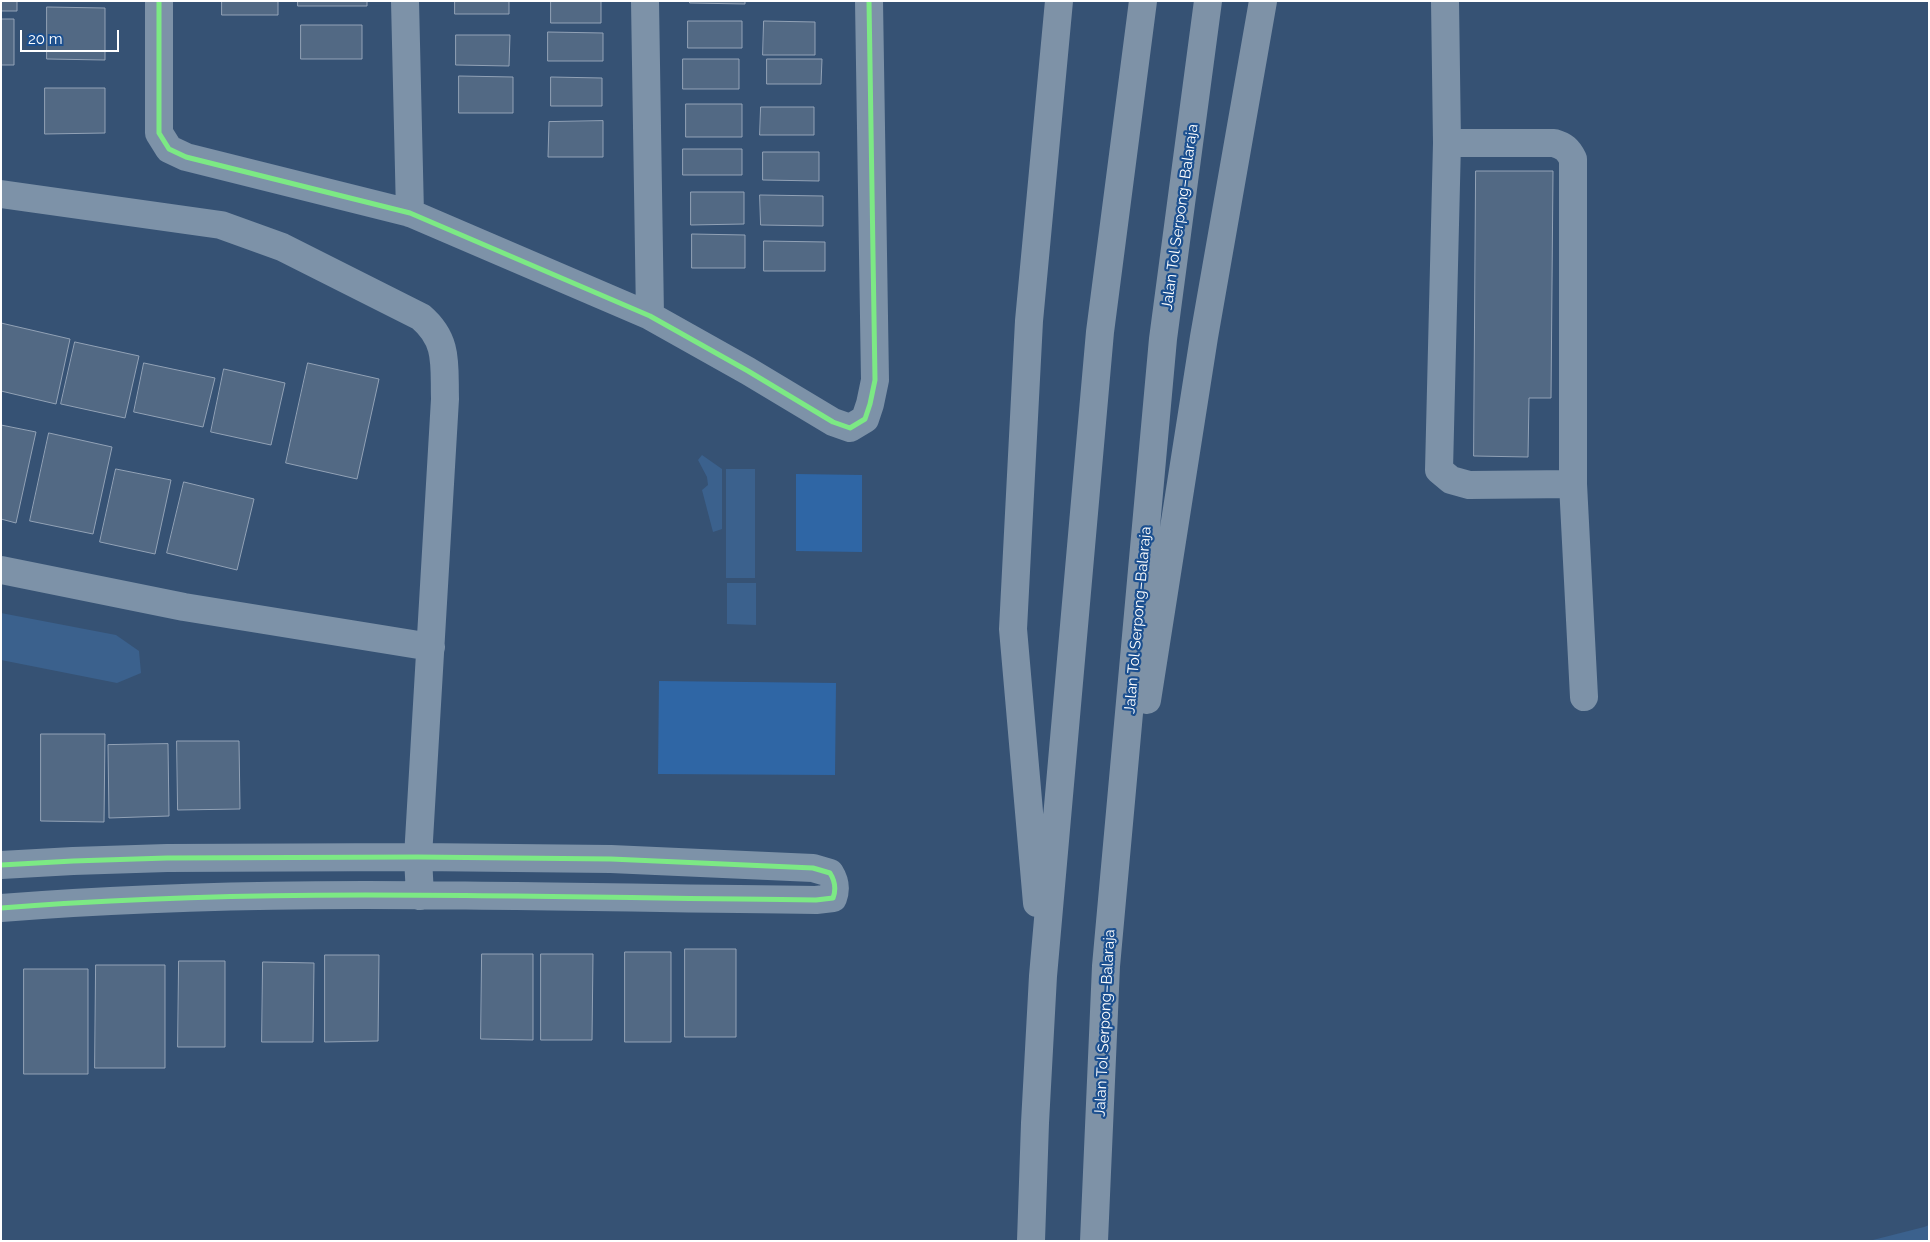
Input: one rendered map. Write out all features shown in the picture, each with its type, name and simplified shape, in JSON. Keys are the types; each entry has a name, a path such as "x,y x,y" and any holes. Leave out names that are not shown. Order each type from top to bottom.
{"highway":[{"path":"1043,976 1013,629 1029,321 1059,1"},
{"path":"1031,1241 1043,976 1100,332 1143,1"},
{"name":"Jalan Tol Serpong–Balaraja","path":"1094,1241 1106,966 1163,339 1208,1"},
{"path":"1106,966 1204,337 1263,1"}],"street":[{"path":"159,1 159,133 169,149 186,157 410,213 650,316 748,371 833,422 850,428 865,419 875,380 869,1"},
{"path":"405,1 410,213"},
{"path":"646,1 650,316"},
{"path":"1445,1 1447,143 1439,470 1451,480 1469,484 1574,484"},
{"path":"1447,143 1554,144 1568,150 1572,159 1574,484 1584,697"},
{"path":"1,194 221,224 282,247 421,316 434,329 441,344 443,354 445,400 418,857 420,896"},
{"path":"1,570 184,607 431,647"},
{"path":"1,865 167,858 418,857 611,859 796,866 830,873 835,889 833,898 816,900 420,896 169,897 1,908"},
{"path":"167,858 169,897"}],"shaded area":[{"path":"702,455 722,469 722,529 713,532 702,490 708,485 707,477 698,460"},
{"path":"726,469 755,469 755,578 726,578"},
{"path":"796,474 862,475 862,552 796,551"},
{"path":"727,583 756,583 756,625 727,624"},
{"path":"1,613 116,635 139,651 141,673 117,683 1,660"},
{"path":"659,681 836,683 835,775 658,774"},
{"path":"1929,1225 1929,1241 1869,1241 1924,1227"}],"building":[{"path":"1,1 17,1 17,11 1,11"},
{"path":"222,1 278,1 278,15 222,15"},
{"path":"298,1 367,1 367,6 298,6"},
{"path":"455,1 509,1 509,14 455,14"},
{"path":"551,1 601,1 601,23 551,23"},
{"path":"690,1 745,1 745,4 690,3"},
{"path":"47,7 105,8 105,60 47,59"},
{"path":"1,19 14,19 14,65 1,65"},
{"path":"688,21 742,21 742,48 688,48"},
{"path":"764,21 815,22 815,55 763,55"},
{"path":"301,25 362,25 362,59 301,59"},
{"path":"548,32 603,33 603,61 548,61"},
{"path":"456,35 510,35 509,66 456,65"},
{"path":"683,59 739,59 739,89 683,89"},
{"path":"767,59 822,59 821,84 767,84"},
{"path":"459,76 513,77 513,113 459,113"},
{"path":"551,77 602,78 602,106 551,106"},
{"path":"45,88 105,88 105,133 45,134"},
{"path":"686,104 742,104 742,137 686,137"},
{"path":"761,107 814,107 814,135 760,135"},
{"path":"603,121 603,157 548,157 549,122"},
{"path":"683,149 742,149 742,175 683,175"},
{"path":"763,152 819,152 819,181 763,180"},
{"path":"1476,171 1553,171 1551,398 1529,398 1528,457 1474,456"},
{"path":"691,192 744,192 744,224 691,225"},
{"path":"760,195 823,196 823,226 761,225"},
{"path":"692,234 745,235 745,268 692,268"},
{"path":"764,241 825,242 825,271 764,271"},
{"path":"1,323 70,339 56,404 1,391"},
{"path":"75,342 139,356 125,418 61,404"},
{"path":"144,363 215,378 203,427 134,412"},
{"path":"308,363 379,379 357,479 286,463"},
{"path":"224,369 285,383 271,445 211,432"},
{"path":"1,425 36,432 16,523 1,519"},
{"path":"49,433 112,447 93,534 30,521"},
{"path":"116,469 171,480 155,554 100,542"},
{"path":"184,482 254,499 237,570 167,553"},
{"path":"41,734 105,734 104,822 41,821"},
{"path":"177,741 239,741 240,809 178,810"},
{"path":"168,744 169,816 109,818 108,745"},
{"path":"685,949 736,949 736,1037 685,1037"},
{"path":"625,952 671,952 671,1042 625,1042"},
{"path":"482,954 533,954 533,1040 481,1039"},
{"path":"541,954 593,954 592,1040 541,1040"},
{"path":"325,955 379,955 378,1041 325,1042"},
{"path":"179,961 225,961 225,1047 178,1047"},
{"path":"263,962 314,963 313,1042 262,1042"},
{"path":"96,965 165,965 165,1068 95,1068"},
{"path":"24,969 88,969 88,1074 24,1074"}],"cycle path":[{"path":"159,1 159,133 169,149 186,157 410,213 650,316 748,371 833,422 850,428 865,419 875,380 869,1"},
{"path":"1,865 167,858 418,857 611,859 813,868 830,873 835,889 833,898 816,900 307,895 103,901 1,908"}]}
